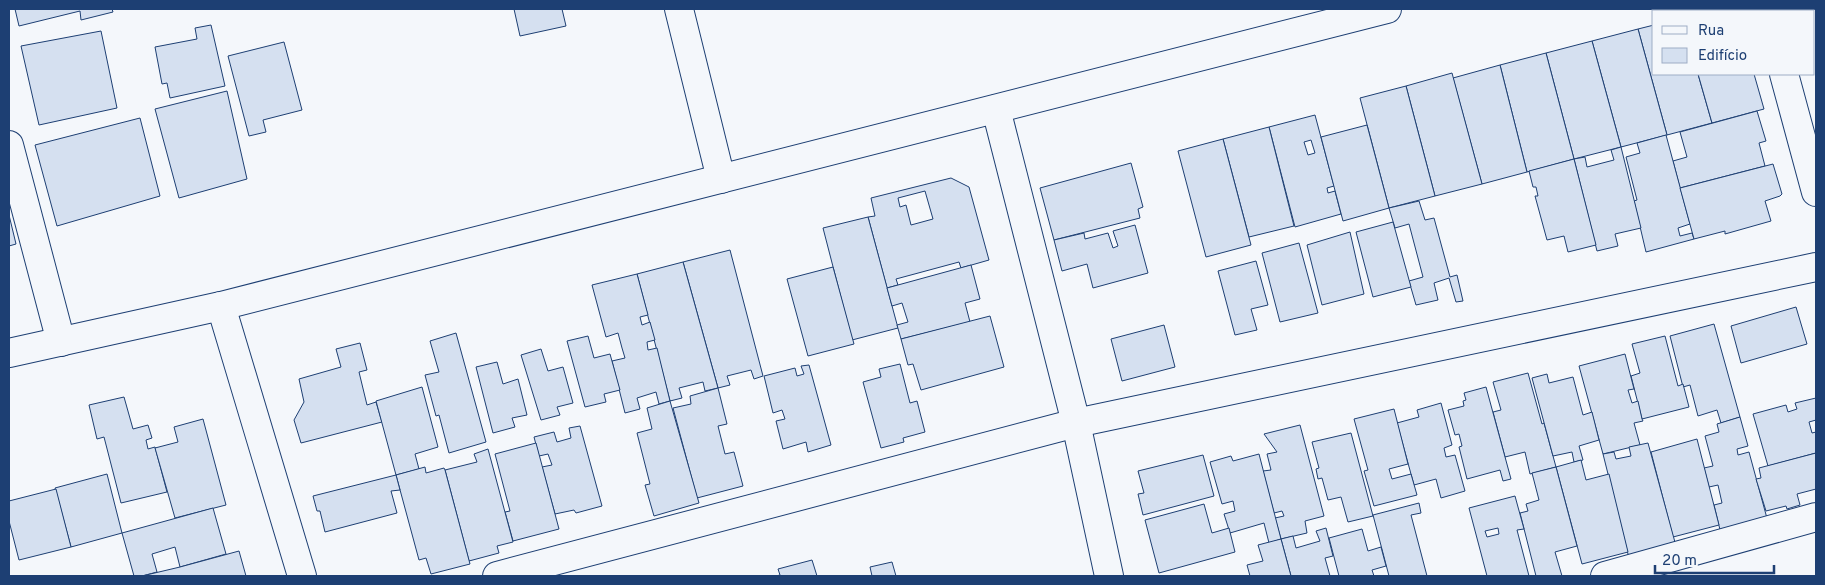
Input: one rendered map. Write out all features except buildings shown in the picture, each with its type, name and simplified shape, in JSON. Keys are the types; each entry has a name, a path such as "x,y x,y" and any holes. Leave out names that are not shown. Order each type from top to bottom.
{"street":[{"path":"678,9 721,179"},
{"path":"9,353 221,306 1387,9"},
{"path":"1784,75 1816,192"},
{"path":"996,109 1076,423 1109,576"},
{"path":"9,145 61,342"},
{"path":"498,576 1076,423 1816,267"},
{"path":"221,306 302,576"},
{"path":"1605,576 1816,517"}]}
